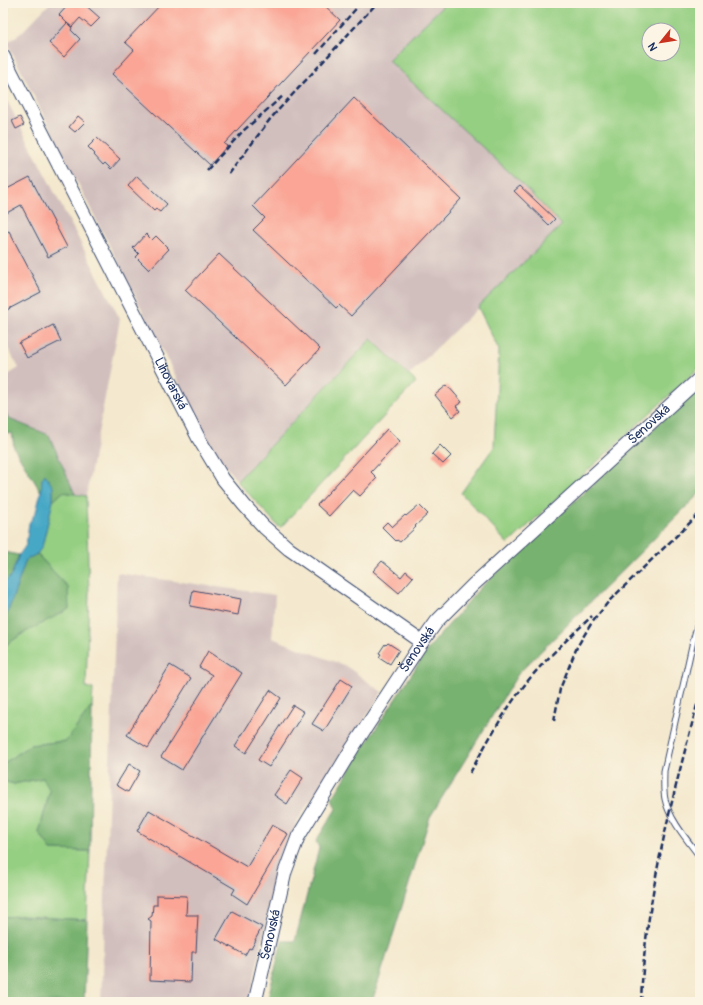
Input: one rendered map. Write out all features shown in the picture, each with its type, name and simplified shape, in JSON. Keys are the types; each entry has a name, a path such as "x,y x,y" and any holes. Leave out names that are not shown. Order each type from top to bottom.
{"street":[{"name":"Lihovarská","path":"3,56 199,439 223,479 264,527 289,550 422,642"},
{"name":"Šenovská","path":"255,1002 284,872 298,837 353,747 422,642 437,621 457,600 700,378"}],"lane":[{"path":"3,6 6,3"},
{"path":"700,616 691,649 664,771 663,786 665,799 670,813 700,857"}],"shaded area":[{"path":"50,3 446,3 389,60 519,181 563,225 409,375 371,339 237,481 213,450 7,43 21,33"},
{"path":"3,93 120,319 86,496 75,494 49,435 9,419 3,407 3,378 19,368 7,347 3,343"},
{"path":"117,573 275,595 272,638 346,666 382,692 300,817 279,862 249,1002 101,1002"}],"green space":[{"path":"446,3 700,3 700,367 508,544 461,493 494,447 499,350 478,307 562,225 519,181 388,60"},
{"path":"371,339 416,382 280,528 237,481"},
{"path":"700,386 700,493 518,674 430,817 372,1002 267,1002 282,941 295,941 319,848 316,841 336,809 332,799 428,649 480,588"},
{"path":"3,407 9,419 49,435 75,494 63,492 53,501 53,487 42,479 41,492 14,448 12,433 3,434"},
{"path":"63,492 86,496 89,593 86,687 93,689 92,706 66,741 30,745 3,764 3,647 22,634 68,587 37,554 42,547 53,501"},
{"path":"3,552 19,555 11,576 3,584"},
{"path":"37,554 68,587 69,609 22,634 3,647 3,622 26,560"},
{"path":"92,706 90,851 51,850 39,833 50,791 43,778 14,784 3,781 3,764 30,745 66,741"},
{"path":"43,778 50,790 39,833 51,850 90,851 87,920 21,916 3,917 3,781 14,784"},
{"path":"21,916 87,920 84,1002 3,1002 3,917"}],"water":[{"path":"45,474 53,487 53,501 42,547 37,554 26,560 3,622 3,584 11,576 19,555 26,545 29,523 36,512 41,492 42,479"}],"building":[{"path":"70,3 83,3 100,18 91,27 80,18 72,27 59,15"},
{"path":"162,3 322,3 340,20 224,144 227,146 210,165 112,74 134,50 125,42"},
{"path":"67,23 72,28 71,30 80,39 64,57 49,43"},
{"path":"354,98 461,199 351,316 339,305 336,308 253,230 265,218 253,206"},
{"path":"78,116 85,122 75,132 69,127"},
{"path":"20,117 24,125 16,129 12,121"},
{"path":"97,138 120,159 111,169 105,163 103,165 88,147"},
{"path":"137,176 167,204 160,212 156,209 154,211 128,186"},
{"path":"30,177 67,247 48,257 21,205 3,215 3,191"},
{"path":"520,186 555,219 549,225 514,191"},
{"path":"9,231 41,292 3,312 3,234"},
{"path":"146,234 152,240 156,236 169,249 149,270 136,257 139,254 133,248"},
{"path":"219,254 320,349 286,385 185,290"},
{"path":"53,325 61,341 27,358 19,343"},
{"path":"447,385 462,402 456,406 460,411 453,417 435,395"},
{"path":"387,429 400,441 371,472 377,478 360,496 353,490 329,516 317,505"},
{"path":"440,445 451,456 443,464 432,454"},
{"path":"419,505 428,514 400,542 397,540 396,541 382,527 387,522 392,527"},
{"path":"382,561 401,577 406,571 413,577 399,593 373,571"},
{"path":"193,590 241,599 238,615 190,606"},
{"path":"388,643 399,650 390,664 379,657 381,654 379,653 385,644 386,645"},
{"path":"208,651 242,673 182,770 161,757 212,675 199,667"},
{"path":"170,665 191,678 148,748 127,735"},
{"path":"341,679 352,686 324,731 312,724"},
{"path":"270,690 281,698 246,753 235,746"},
{"path":"293,705 304,712 269,767 258,760"},
{"path":"129,764 140,771 128,792 116,785"},
{"path":"291,770 303,778 287,804 274,795"},
{"path":"149,810 247,867 272,825 288,834 247,904 232,894 235,889 137,831"},
{"path":"157,895 187,896 186,915 198,915 196,952 192,952 191,982 150,980 151,921 148,919 152,916 153,905 157,905"},
{"path":"232,911 262,927 251,949 249,948 245,955 216,939"}],"railway":[{"path":"316,54 361,3"},
{"path":"229,174 271,118 377,3"},
{"path":"207,170 243,131 284,95"},
{"path":"554,721 560,689 577,647 591,624 609,601 700,513"},
{"path":"470,773 498,724 522,688 546,661 592,616"},
{"path":"641,1002 648,924 654,885 680,770 700,694"}]}
